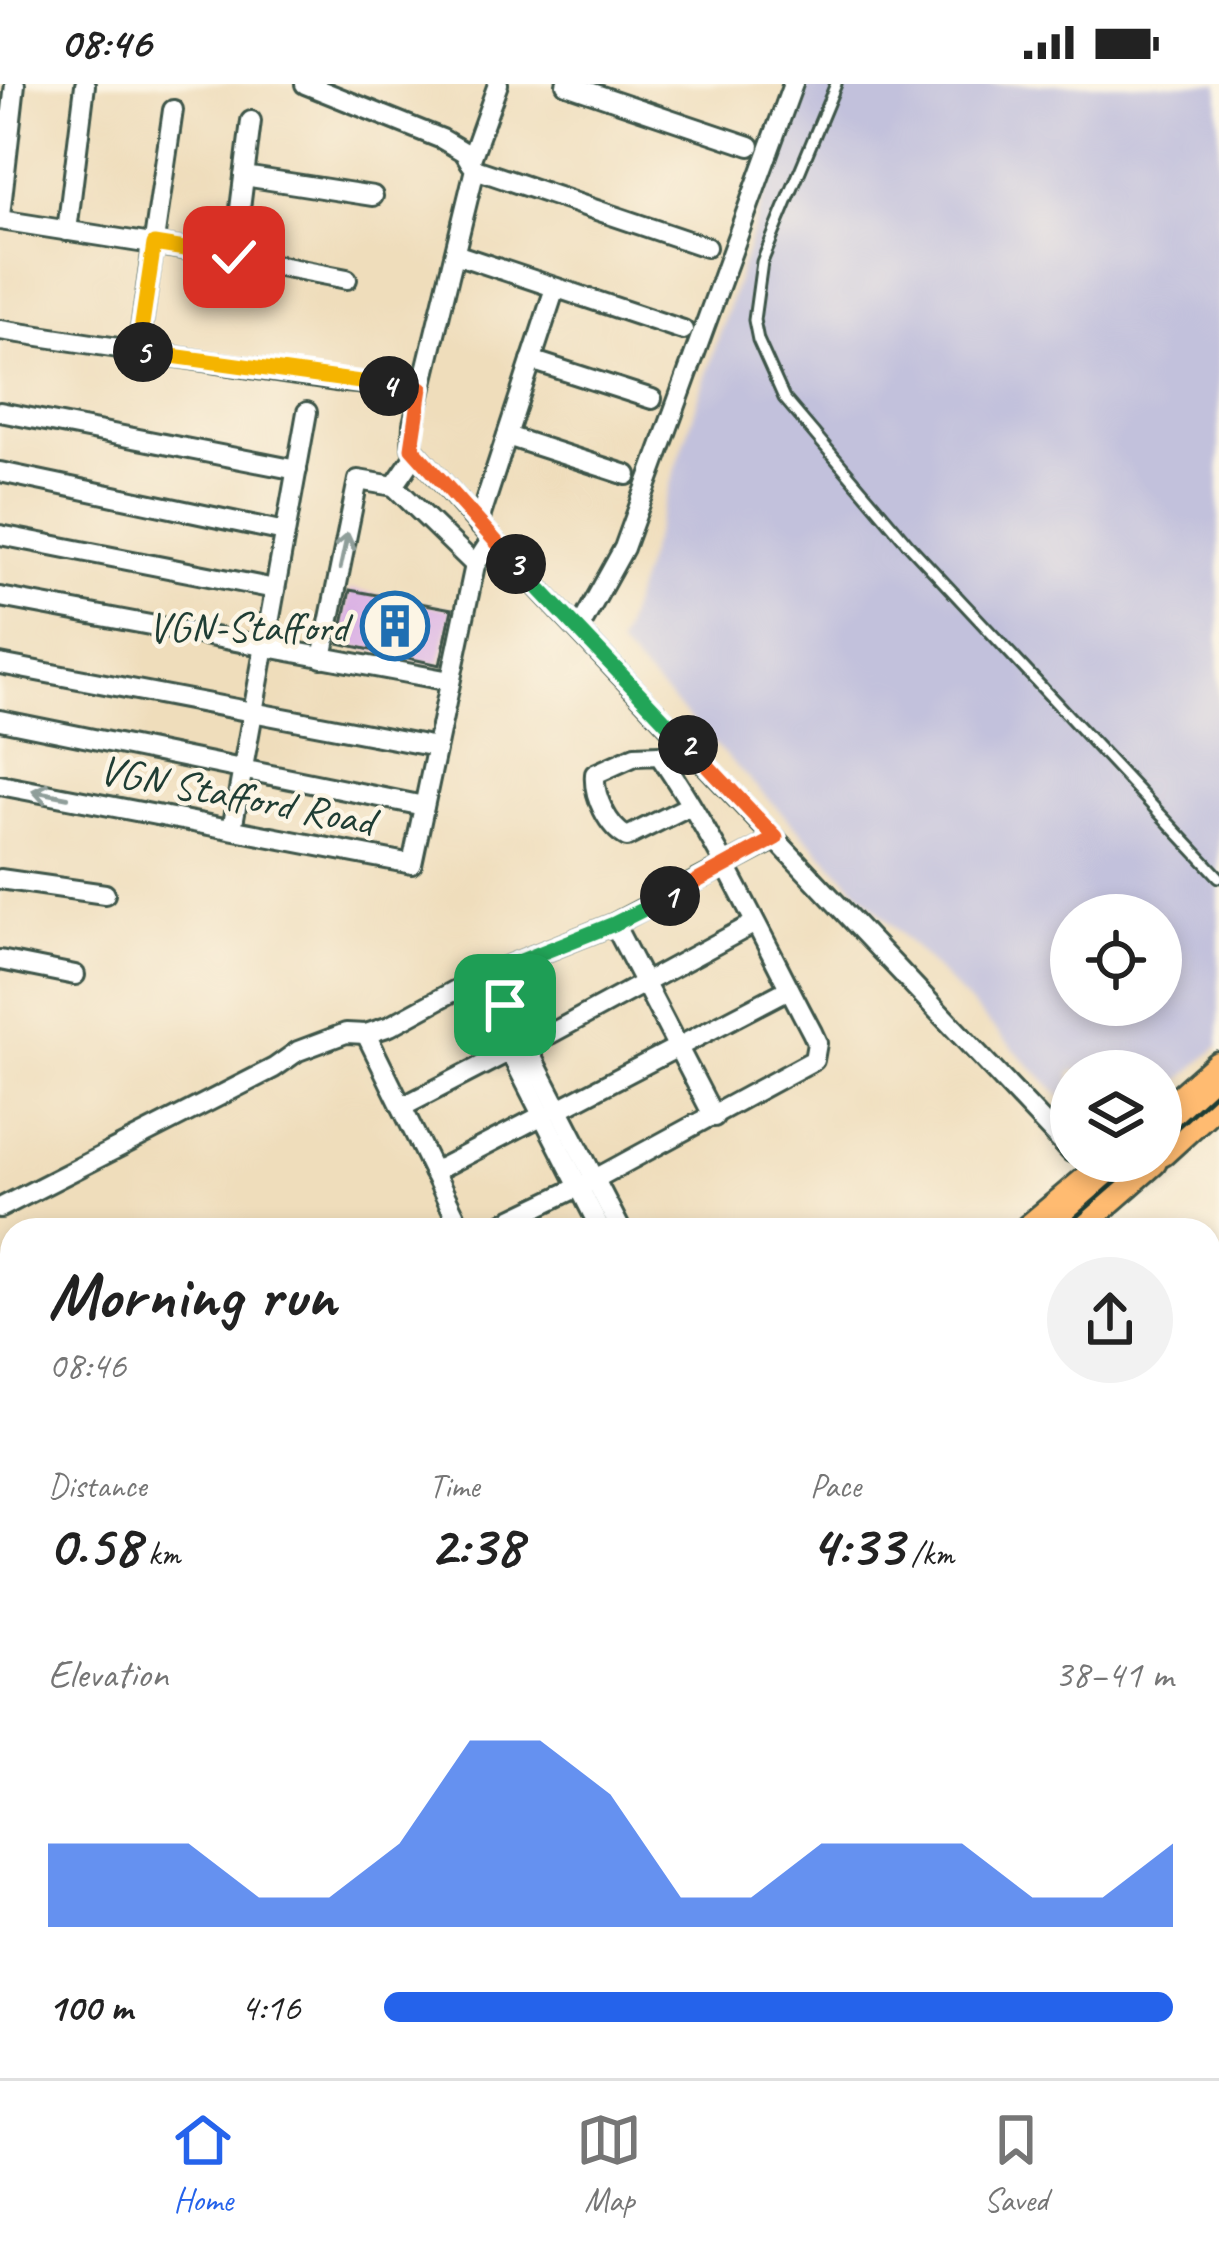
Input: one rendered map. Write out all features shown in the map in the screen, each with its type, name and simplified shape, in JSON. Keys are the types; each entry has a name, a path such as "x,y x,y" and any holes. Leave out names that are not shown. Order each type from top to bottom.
{"highway":[{"path":"1182,1100 1219,1067"},
{"path":"1182,1132 1219,1098"},
{"path":"1045,1218 1088,1182"},
{"path":"1078,1218 1095,1182"}],"street":[{"path":"15,84 0,218 346,279"},
{"path":"305,84 442,139 464,152 473,165 706,248"},
{"path":"498,84 473,165 413,424 412,448 492,539 1050,1130"},
{"path":"566,84 750,146"},
{"path":"579,629 624,548 793,84"},
{"path":"67,231 85,85"},
{"path":"138,351 173,110"},
{"path":"234,257 250,121"},
{"path":"244,176 373,196"},
{"path":"455,254 683,330"},
{"path":"478,524 555,288"},
{"path":"0,330 335,381 421,388"},
{"path":"531,361 652,399"},
{"path":"0,412 297,470"},
{"path":"232,830 307,412"},
{"path":"507,436 627,475"},
{"path":"394,486 416,454"},
{"path":"0,472 286,532"},
{"path":"322,658 358,480 394,486 475,565"},
{"path":"0,535 275,589"},
{"name":"VGN Stafford Road","path":"0,785 412,864 475,565 492,539"},
{"path":"0,597 450,682"},
{"path":"0,664 436,747"},
{"path":"0,720 424,806"},
{"path":"514,1218 714,1117 814,1060 817,1043 726,868 659,755 635,756 595,774 598,799 619,833 627,837 689,806"},
{"path":"0,1208 274,1068 298,1051 346,1033 366,1034 390,1026 483,987 726,868 776,838"},
{"path":"0,879 105,894"},
{"path":"402,1107 646,984 754,923"},
{"path":"614,924 714,1117"},
{"path":"0,960 75,975"},
{"path":"483,987 489,1011 518,1049 551,1112 586,1183 597,1218"},
{"path":"433,1172 789,989"},
{"path":"366,1034 456,1218"},
{"path":"586,1183 612,1218"}],"lane":[{"path":"836,84 762,262 755,292 758,340 784,398 908,544 1219,878"}],"shaded area":[{"path":"801,84 1219,84 1219,1046 1182,1079 1182,1050 1050,1050 1050,1086 618,646"}],"building":[{"name":"VGN-Stafford","path":"350,590 452,609 440,665 339,643"}],"railway":[{"path":"1182,1123 1219,1089"},
{"path":"1075,1218 1116,1182"}],"place":[{"name":"VGN-Stafford","path":"395,626"}],"route":[{"path":"234,257 154,244 138,351 335,381 421,388 412,448 425,466 776,838 614,924 478,978 488,995 505,1005"}]}
